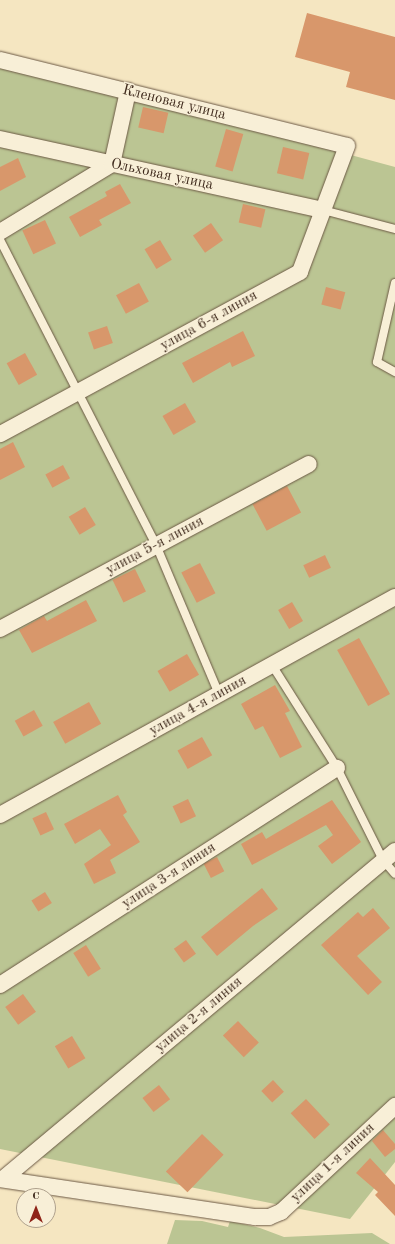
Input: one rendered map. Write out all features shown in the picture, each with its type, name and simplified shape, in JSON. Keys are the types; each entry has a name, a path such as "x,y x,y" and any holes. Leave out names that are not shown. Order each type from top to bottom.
{"street":[{"name":"Кленовая улица","path":"0,60 347,146"},
{"path":"0,232 112,164 128,91"},
{"name":"Ольховая улица","path":"0,139 323,210"},
{"name":"улица 6-я линия","path":"0,434 300,272 347,146"},
{"name":"улица 5-я линия","path":"0,629 310,464"},
{"name":"улица 4-я линия","path":"0,815 395,597"},
{"name":"улица 3-я линия","path":"0,985 337,768"},
{"name":"улица 2-я линия","path":"1,1179 389,856"},
{"name":"улица 1-я линия","path":"1,1179 255,1217 268,1217 281,1212 395,1106"}],"lane":[{"path":"323,210 395,229"},
{"path":"0,240 156,546 219,694"},
{"path":"395,283 377,362 395,372"},
{"path":"272,665 337,768 389,856 395,874"}],"green space":[{"path":"0,60 395,167 395,1162 350,1219 0,1149"},
{"path":"175,1220 202,1221 228,1227 230,1221 260,1228 284,1237 372,1233 390,1244 167,1244"}],"building":[{"path":"307,13 395,37 395,100 346,87 350,72 295,57"},
{"path":"143,107 168,113 164,133 138,127"},
{"path":"226,129 243,134 233,171 215,166"},
{"path":"283,147 309,153 303,179 277,173"},
{"path":"18,158 26,177 0,191 0,167"},
{"path":"120,184 131,203 99,220 102,225 80,237 69,217 107,196 105,192"},
{"path":"243,204 265,209 261,228 239,223"},
{"path":"45,220 56,244 33,254 22,231"},
{"path":"211,223 223,240 205,253 193,236"},
{"path":"160,240 172,260 156,269 145,249"},
{"path":"139,283 149,302 126,314 116,295"},
{"path":"326,287 345,292 341,310 321,304"},
{"path":"107,326 113,343 94,350 88,333"},
{"path":"243,331 255,356 232,367 230,362 193,383 182,363"},
{"path":"25,353 37,375 19,385 7,363"},
{"path":"185,403 196,422 173,435 162,416"},
{"path":"13,442 25,467 0,480 0,449"},
{"path":"63,465 70,478 52,488 45,474"},
{"path":"287,486 301,512 267,531 253,504"},
{"path":"85,507 96,525 80,535 69,517"},
{"path":"325,555 331,568 309,578 303,565"},
{"path":"200,563 215,593 197,603 181,573"},
{"path":"135,569 146,591 123,602 113,580"},
{"path":"86,600 97,621 32,653 19,630 44,616 47,621"},
{"path":"292,602 303,621 289,629 278,610"},
{"path":"359,638 390,694 368,706 337,650"},
{"path":"187,654 199,675 170,692 158,671"},
{"path":"275,685 290,711 285,713 302,747 280,758 263,726 255,730 241,704"},
{"path":"89,702 101,724 65,744 53,722"},
{"path":"34,710 43,726 23,736 15,721"},
{"path":"202,737 212,755 188,769 178,751"},
{"path":"118,795 127,812 123,815 140,842 110,860 116,873 94,884 84,864 111,845 100,829 75,844 64,824"},
{"path":"188,799 196,816 181,823 173,806"},
{"path":"332,800 361,842 332,864 318,846 333,835 326,825 252,865 241,844 262,832 266,839"},
{"path":"46,812 54,829 40,836 32,818"},
{"path":"217,857 224,871 211,878 204,864"},
{"path":"262,888 278,909 253,926 217,956 201,937"},
{"path":"45,892 52,903 38,912 31,900"},
{"path":"373,908 390,928 357,956 382,982 368,995 321,945 358,912 363,917"},
{"path":"186,940 196,954 184,963 174,949"},
{"path":"86,945 101,969 88,977 73,953"},
{"path":"23,994 36,1012 18,1025 5,1007"},
{"path":"238,1021 259,1043 244,1057 223,1036"},
{"path":"72,1036 85,1058 68,1069 55,1046"},
{"path":"273,1080 284,1092 272,1103 261,1091"},
{"path":"159,1085 170,1099 154,1112 142,1098"},
{"path":"306,1099 330,1125 315,1139 291,1113"},
{"path":"383,1130 395,1144 395,1149 385,1157 372,1141"},
{"path":"202,1134 224,1155 187,1192 166,1171"},
{"path":"370,1158 395,1185 395,1216 375,1195 378,1192 356,1173"}]}
